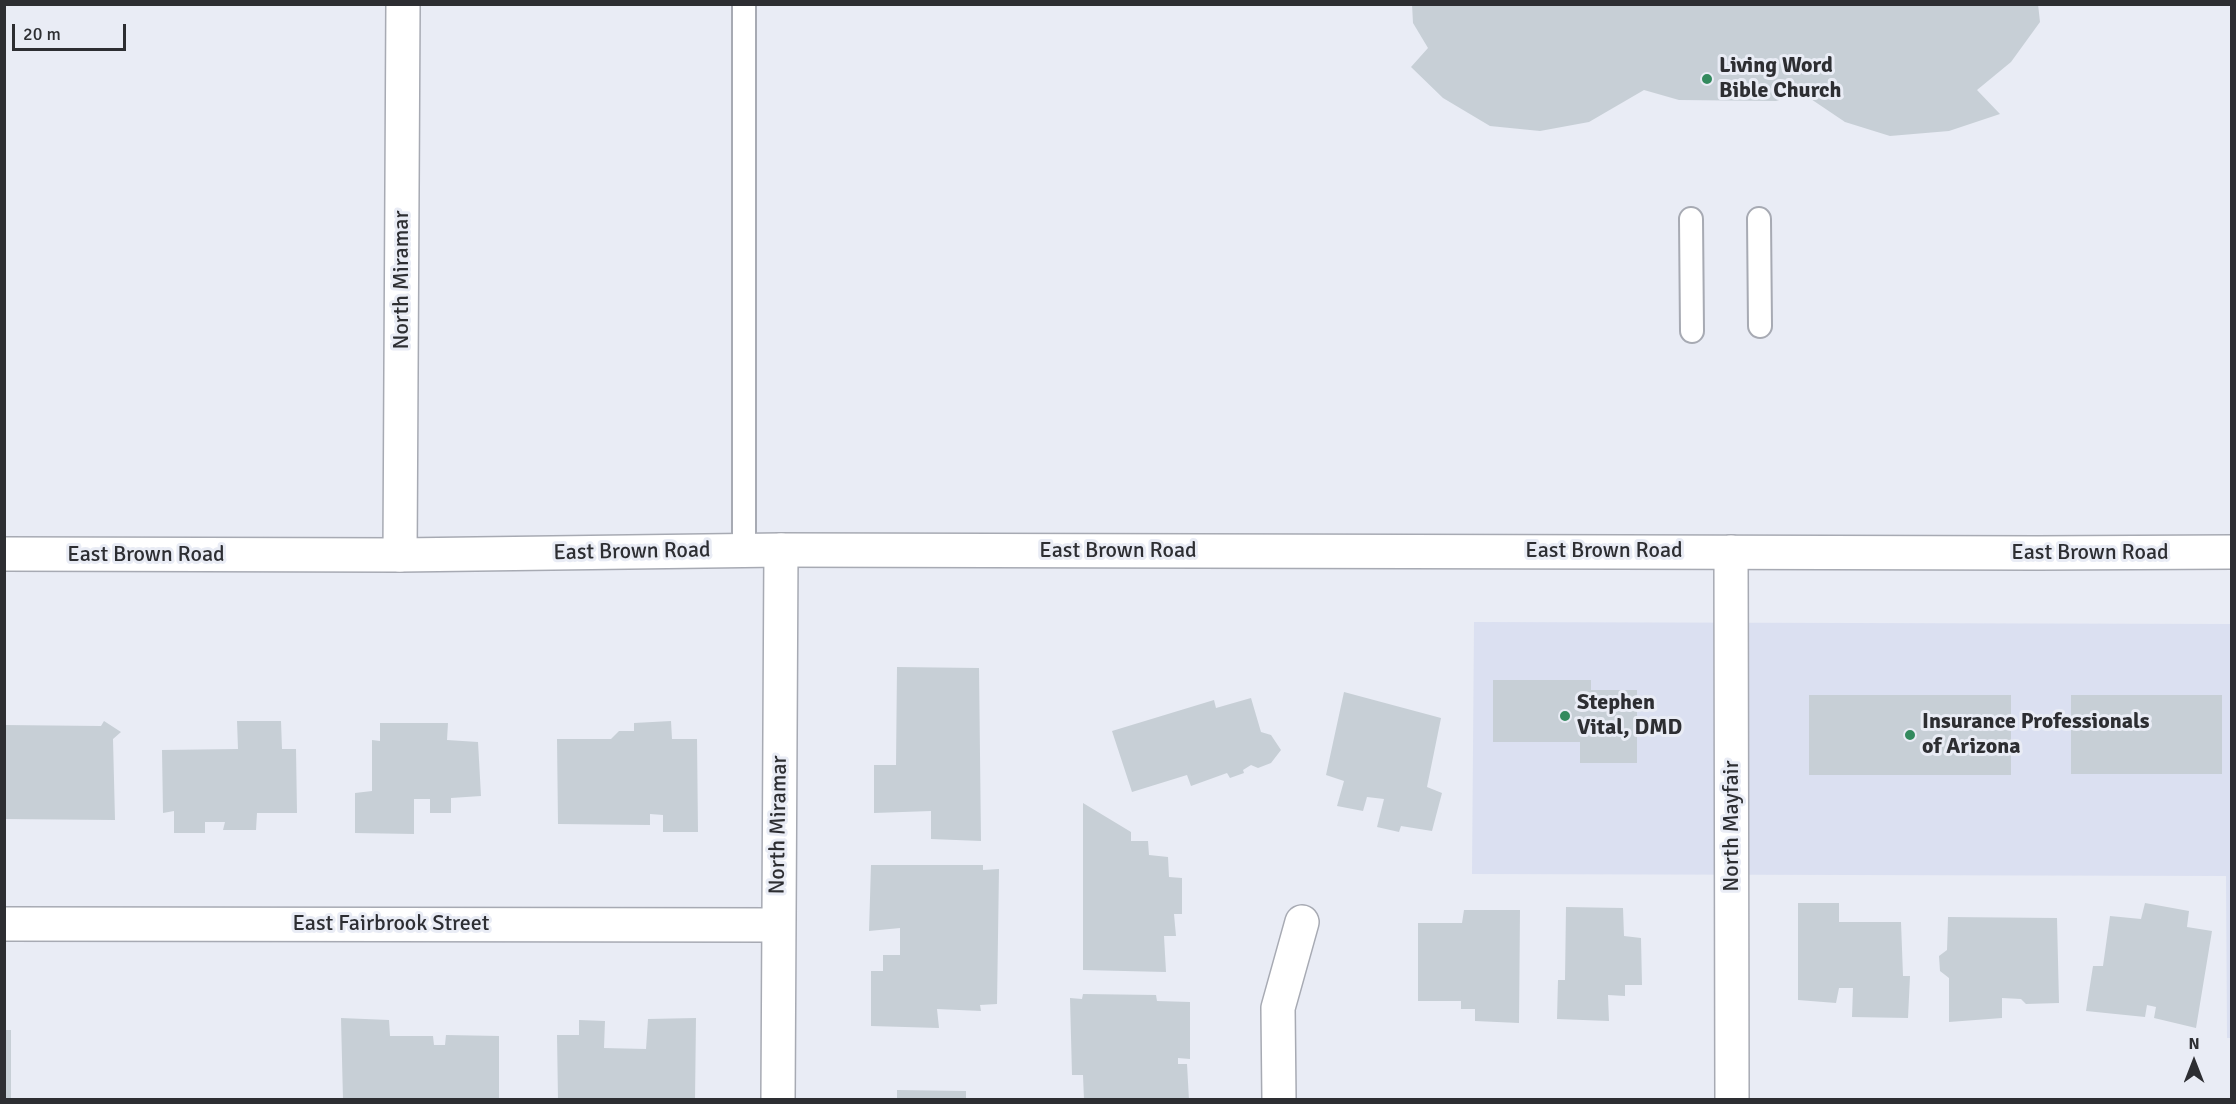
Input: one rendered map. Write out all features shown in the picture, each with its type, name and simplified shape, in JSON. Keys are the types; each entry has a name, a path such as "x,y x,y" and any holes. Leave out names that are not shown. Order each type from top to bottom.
{"street":[{"name":"North Miramar","path":"400,555 404,4"},
{"name":"North Miramar","path":"778,1100 781,550"},
{"name":"East Brown Road","path":"4,554 400,555 781,550 2038,554 2232,552"},
{"name":"North Mayfair","path":"1731,552 1732,1100"},
{"path":"1279,1100 1278,1008 1302,922"},
{"name":"East Fairbrook Street","path":"4,924 778,925"}],"lane":[{"path":"744,4 744,551"},
{"path":"1691,219 1692,331"},
{"path":"1759,219 1760,326"}],"shaded area":[{"path":"1474,622 2231,624 2231,1038 2227,1038 2226,876 1472,874"}],"building":[{"name":"Living Word Bible Church","path":"1412,4 2038,4 2040,22 2011,62 1977,90 2000,114 1949,131 1890,136 1845,122 1802,93 1776,101 1679,100 1644,90 1589,122 1540,131 1490,126 1443,98 1411,67 1428,48 1413,23"},
{"path":"897,667 979,668 981,841 931,839 931,811 874,813 874,765 896,765"},
{"name":"Stephen Vital, DMD","path":"1493,680 1591,680 1591,690 1637,690 1637,763 1580,763 1580,742 1493,742"},
{"path":"1344,692 1441,718 1427,787 1442,793 1432,831 1401,826 1399,832 1377,827 1384,799 1367,797 1363,811 1337,806 1344,781 1326,775"},
{"name":"Insurance Professionals of Arizona","path":"1809,695 2011,695 2011,775 1809,775"},
{"path":"2071,695 2222,695 2222,774 2071,774"},
{"path":"1251,698 1261,732 1271,735 1281,750 1271,763 1258,768 1251,765 1243,770 1244,773 1230,778 1227,773 1191,786 1187,775 1132,792 1112,731 1214,700 1216,708"},
{"path":"104,721 121,732 113,739 115,820 4,819 4,725 101,726"},
{"path":"237,721 281,721 282,749 296,749 297,813 257,813 256,830 223,830 225,822 205,822 205,833 174,833 174,811 163,813 162,750 238,749"},
{"path":"671,721 672,739 697,739 698,832 663,832 663,815 650,814 650,825 558,824 557,739 611,739 619,731 634,731 634,723"},
{"path":"380,723 448,723 447,740 478,742 481,796 451,798 451,813 430,813 430,799 414,799 414,834 355,833 355,793 372,791 372,740 380,741"},
{"path":"1083,803 1131,832 1131,841 1148,841 1149,855 1168,857 1169,877 1182,878 1182,914 1174,914 1176,936 1164,936 1166,972 1083,970"},
{"path":"871,865 983,865 983,870 999,869 997,1004 980,1005 981,1011 937,1009 939,1028 871,1026 871,971 883,971 883,955 900,955 900,928 869,931"},
{"path":"1798,903 1839,903 1839,922 1901,922 1903,976 1910,976 1908,1018 1852,1017 1853,988 1839,988 1836,1003 1798,1000"},
{"path":"2145,903 2189,911 2187,927 2212,931 2196,1028 2154,1018 2156,1007 2147,1005 2145,1017 2086,1011 2093,966 2103,966 2110,916 2141,919"},
{"path":"1566,907 1623,908 1624,936 1641,938 1642,985 1625,985 1625,996 1608,995 1609,1021 1557,1019 1558,980 1565,980"},
{"path":"1464,910 1520,910 1519,1023 1475,1021 1475,1009 1461,1009 1461,1001 1418,1001 1418,923 1462,923"},
{"path":"1948,917 2057,918 2059,1003 2026,1004 2021,999 2002,998 2002,1018 1949,1022 1949,978 1940,971 1939,956 1947,950"},
{"path":"1083,994 1156,995 1157,1001 1190,1002 1190,1059 1178,1058 1178,1064 1187,1064 1189,1100 1084,1100 1083,1075 1072,1075 1070,998 1082,999"},
{"path":"341,1018 389,1020 390,1036 433,1036 434,1045 445,1045 446,1035 499,1036 499,1100 343,1100"},
{"path":"696,1018 695,1100 558,1100 557,1035 579,1035 579,1020 605,1021 604,1048 646,1049 648,1019"},
{"path":"4,1030 11,1030 11,1100 4,1100"},
{"path":"897,1090 966,1091 966,1100 897,1100"}],"place":[{"name":"Living Word Bible Church","path":"1707,79"},
{"name":"Stephen Vital, DMD","path":"1565,716"},
{"name":"Insurance Professionals of Arizona","path":"1910,735"}]}
